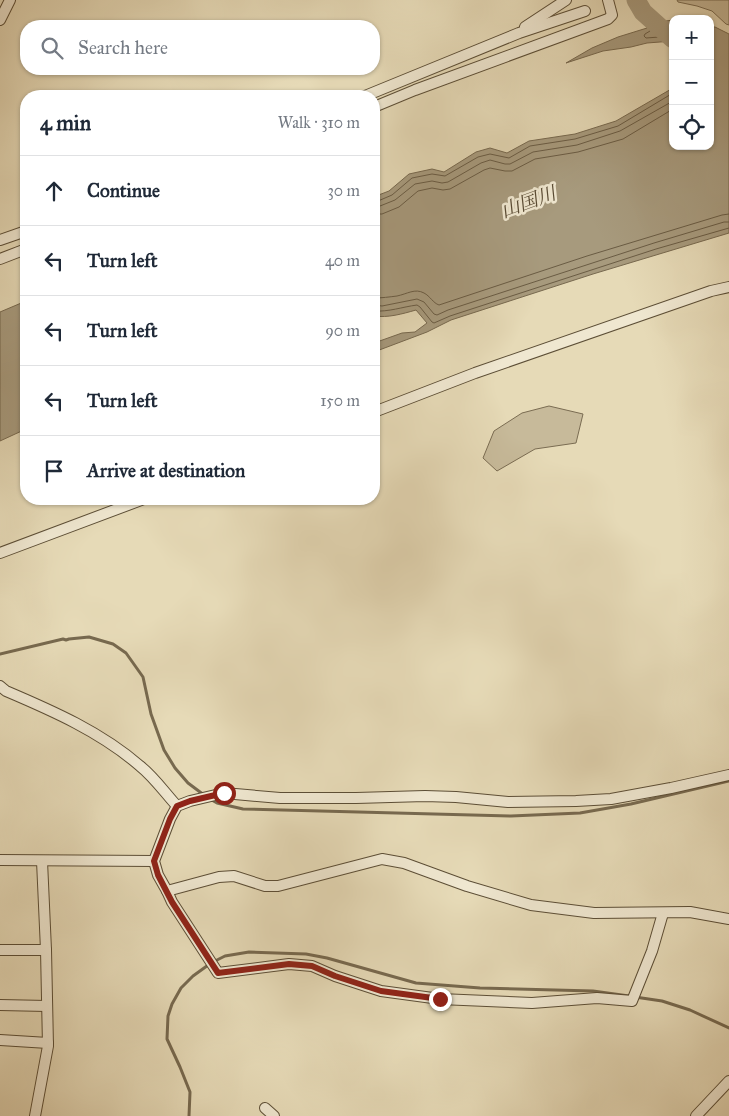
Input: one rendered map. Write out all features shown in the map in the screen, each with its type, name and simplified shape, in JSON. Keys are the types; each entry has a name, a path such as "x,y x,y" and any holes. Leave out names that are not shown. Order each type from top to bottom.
{"street":[{"path":"0,20 10,0"},
{"path":"519,33 530,23 566,0"},
{"path":"380,105 608,19 612,15 608,0"},
{"path":"380,90 519,33 585,11"},
{"path":"0,240 20,232"},
{"path":"0,259 20,251"},
{"path":"380,410 476,373 711,291 729,287"},
{"path":"0,553 128,505"},
{"path":"0,686 6,691 49,709 104,738 141,766 177,806"},
{"path":"663,913 652,952 632,1001 597,998 532,1003 440,999 381,991 335,976 312,966 289,964 218,973 172,902 158,875 154,861 177,806 224,793 280,798 426,796 508,802 576,801 612,799 729,775"},
{"path":"167,891 219,877 234,876 265,886 278,886 382,859 404,863 467,886 531,905 594,913 690,912 729,919"},
{"path":"0,860 154,861"},
{"path":"35,1116 48,1043 42,861"},
{"path":"0,950 46,950"},
{"path":"0,1005 47,1006"},
{"path":"0,1040 48,1043"},
{"path":"696,1116 729,1081"},
{"path":"265,1108 274,1116"}],"shaded area":[{"path":"677,0 729,0 729,25 712,11 678,2"},
{"path":"549,406 583,414 576,443 535,449 497,471 483,458 494,431 522,413"}],"water":[{"path":"640,2 659,22 669,21 669,41 647,43 603,51 566,63 592,48 647,28 636,5"},
{"name":"山国川","path":"714,27 729,34 729,233 451,320 427,332 380,350 380,341 402,333 415,332 427,323 416,310 390,316 380,316 380,194 389,191 409,174 432,169 444,172 476,152 490,148 507,153 529,141 575,134 616,121 669,90 669,150 714,150"},
{"path":"20,304 20,432 0,441 0,312"}],"waterway":[{"path":"636,0 643,12 669,35"},
{"path":"0,654 63,639 89,637 113,644 126,653 143,677 151,714 164,750 175,768 188,783 204,795"},
{"path":"210,799 217,803 243,809 511,816 580,813 631,804 729,781"},
{"path":"189,1116 190,1092 167,1039 168,1016 181,988 193,976 225,956 249,952 306,954 416,983 480,988 593,991 629,996"},
{"path":"635,997 662,1001 690,1010 729,1028"}],"route":[{"path":"224,793 177,806 154,861 158,875 172,902 218,973 289,964 312,966 335,976 381,991 440,999"}]}
